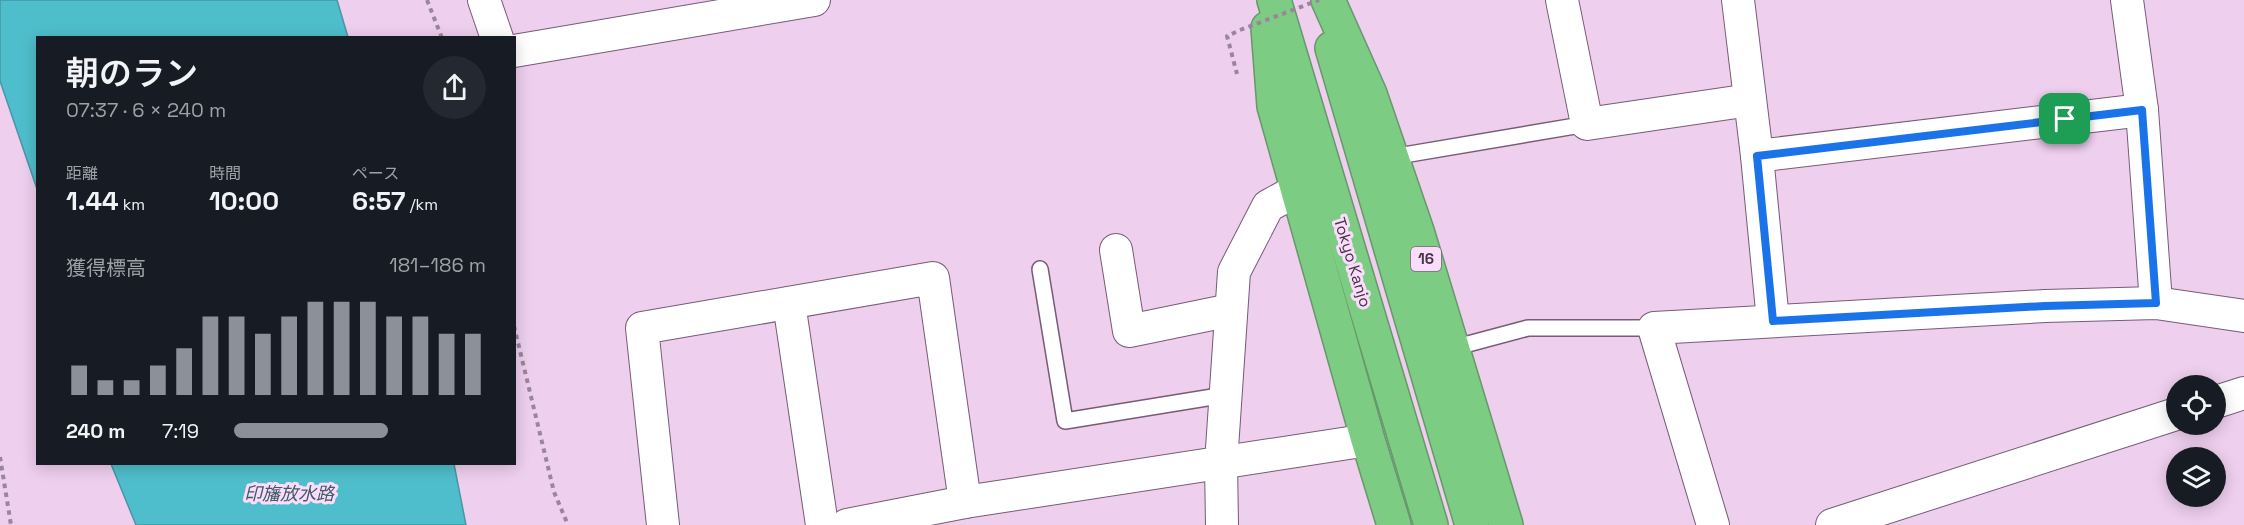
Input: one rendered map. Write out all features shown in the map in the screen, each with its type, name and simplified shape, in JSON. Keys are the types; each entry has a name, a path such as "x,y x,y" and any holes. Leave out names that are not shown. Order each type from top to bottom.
{"highway":[{"path":"1265,0 1274,106 1394,525"},
{"name":"Tokyo Kanjo","path":"1274,0 1431,525"},
{"name":"16","path":"1318,0 1472,525"},
{"name":"16","path":"1328,0 1370,94 1418,231 1506,525"}],"street":[{"path":"484,0 496,36"},
{"path":"516,51 814,0"},
{"path":"1562,0 1587,124 1750,100"},
{"path":"1738,0 1757,156 1773,321"},
{"path":"2127,0 2142,110 2156,303"},
{"path":"1757,156 2142,110"},
{"path":"1222,525 1221,463 1234,272 1268,207 1299,189"},
{"path":"1116,250 1129,331 1231,310"},
{"path":"663,525 642,328 933,278 965,502"},
{"path":"789,303 822,525"},
{"path":"1713,525 1654,328 2045,306 2156,303 2244,316"},
{"path":"2226,399 2244,393"},
{"path":"1832,525 2166,417"},
{"path":"847,525 933,518 965,502 1368,440"}],"lane":[{"path":"1392,157 1587,124"},
{"path":"1040,269 1065,421 1225,395"},
{"path":"1453,348 1528,328 1654,328"}],"path":[{"path":"427,0 441,36"},
{"path":"1240,30 1318,0"},
{"path":"1227,36 1238,79"},
{"path":"516,334 554,492 567,525"},
{"path":"0,458 11,525"}],"water":[{"path":"0,0 337,0 348,36 36,36 36,186 0,81"},
{"name":"印旛放水路","path":"111,465 454,465 466,525 136,525"}],"route":[{"path":"2142,110 2156,303 2045,306 1773,321 1757,156 2065,119 2142,110"}]}
